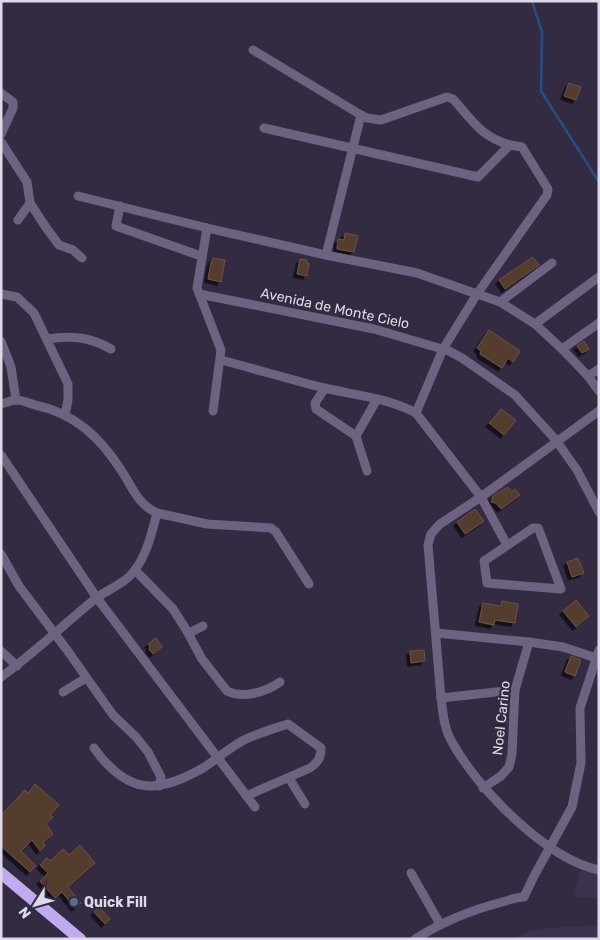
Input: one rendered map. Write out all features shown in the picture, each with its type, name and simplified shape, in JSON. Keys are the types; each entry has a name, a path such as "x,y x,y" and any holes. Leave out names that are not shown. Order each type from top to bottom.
{"highway":[{"path":"1,873 80,939"}],"street":[{"path":"253,50 367,118 381,120 447,97 454,99 484,134 499,142 522,147 548,189 547,195 477,294 443,349 416,413"},
{"path":"1,93 13,102 13,108 1,134"},
{"path":"326,255 361,115"},
{"path":"264,128 478,176 510,145"},
{"path":"1,142 27,182 30,204 59,245 73,250 82,258"},
{"path":"78,196 207,228 417,273 500,302 535,324 588,376 599,391"},
{"path":"18,220 30,204"},
{"path":"120,206 116,226 201,256"},
{"path":"207,228 197,288 221,350 213,411"},
{"path":"500,302 552,263"},
{"path":"535,324 599,278"},
{"path":"1,294 17,297 34,312 68,384 68,400 65,415"},
{"name":"Avenida de Monte Cielo","path":"199,294 374,329 443,349 462,358 515,395 558,442 577,470 599,512"},
{"path":"562,349 599,322"},
{"path":"47,339 65,336 84,338 98,342 111,350"},
{"path":"1,341 11,367 16,400"},
{"path":"221,360 325,388 378,399 416,413 481,497 507,544"},
{"path":"588,376 599,369"},
{"path":"325,388 315,403 316,409 356,436 368,471"},
{"path":"356,436 378,399"},
{"path":"1,404 16,400 50,407 80,423 95,436 121,470 138,500 157,514 207,524 272,528 309,584"},
{"path":"599,411 481,497 440,524 431,534 428,545 441,698 444,719 451,741 484,788 525,828 550,847 576,862 599,870"},
{"path":"1,455 98,598 255,807"},
{"path":"1,677 135,570 146,551 157,514"},
{"path":"533,528 538,528 561,589 486,582 484,561 507,544 533,528"},
{"path":"1,554 18,586 113,715 136,737 148,752 162,777 159,786"},
{"path":"135,570 165,599 189,634 202,659 227,691 231,693 254,693 280,682"},
{"path":"189,634 203,626"},
{"path":"415,939 465,912 516,896 524,897 572,807 581,763 580,708 598,656 563,647 529,642 436,633"},
{"name":"Noel Carino","path":"484,788 501,776 508,767 512,754 515,690 529,642"},
{"path":"1,651 17,666"},
{"path":"63,692 86,678"},
{"path":"441,698 515,690"},
{"path":"94,748 106,764 120,776 148,787 159,786 186,778 245,740 288,724 321,748 321,756 316,764 310,768 246,796"},
{"path":"289,778 305,804"},
{"path":"411,873 440,924"}],"shaded area":[{"path":"581,869 599,873 599,898 573,897"},
{"path":"599,925 599,939 510,939 536,929"}],"building":[{"path":"569,83 581,87 576,100 564,96"},
{"path":"345,233 358,236 354,252 337,249 338,239 344,240"},
{"path":"533,257 539,265 505,289 499,280"},
{"path":"213,258 225,260 221,282 208,279"},
{"path":"300,259 307,260 306,263 309,263 307,276 297,274"},
{"path":"489,330 520,351 513,362 508,358 502,368 480,354 481,351 477,348"},
{"path":"584,341 589,349 582,353 577,346"},
{"path":"501,409 516,420 504,435 489,423"},
{"path":"508,487 512,492 515,489 520,495 501,509 496,503 491,502 493,496"},
{"path":"475,509 484,521 465,534 457,522"},
{"path":"578,558 584,573 572,577 567,562"},
{"path":"576,600 589,616 576,627 563,611"},
{"path":"502,601 518,604 515,623 495,620 494,625 479,622 483,603 501,606"},
{"path":"156,638 162,647 153,654 148,644"},
{"path":"424,650 425,661 411,663 410,651"},
{"path":"571,656 581,660 575,676 565,672"},
{"path":"502,705 508,705 507,723 501,723"},
{"path":"35,784 59,805 50,815 53,817 46,824 53,834 43,842 45,846 40,851 32,840 21,851 36,866 30,872 1,846 1,815 25,790 28,793"},
{"path":"80,845 95,863 68,887 81,903 75,908 62,892 55,898 40,881 48,873 40,865 47,858 50,861 63,849 69,855"},
{"path":"99,907 110,919 105,924 94,912"}],"waterway":[{"path":"532,1 542,32 541,91 599,182"}],"place":[{"name":"Quick Fill","path":"74,902"}]}
